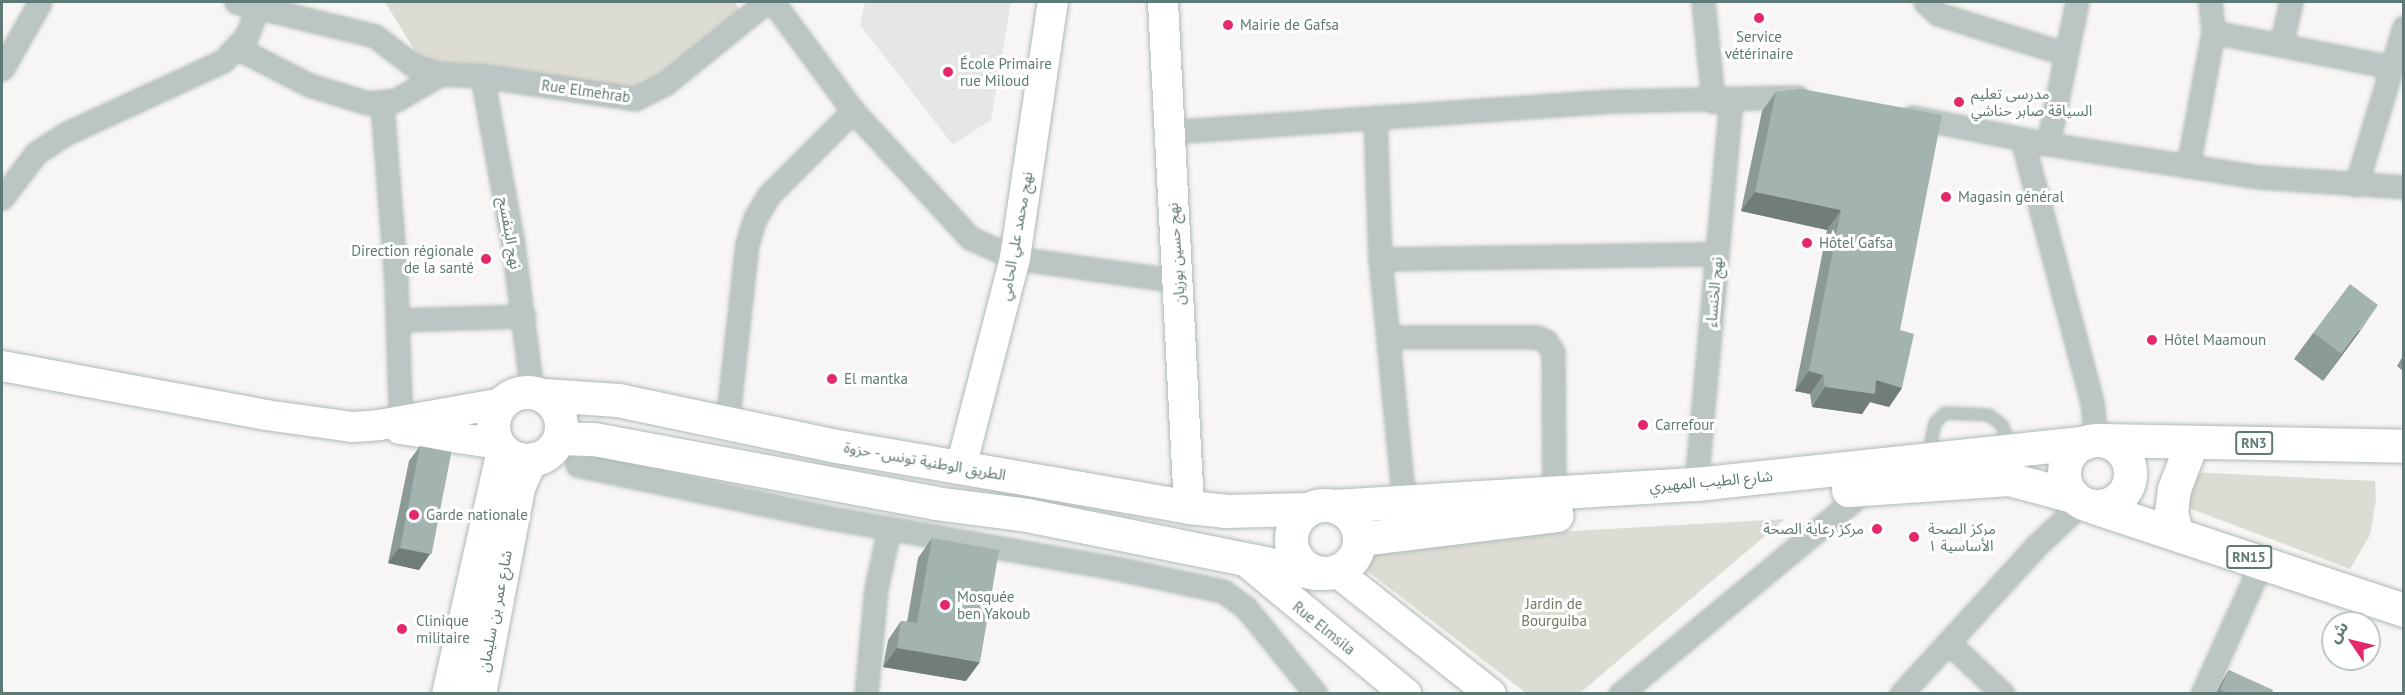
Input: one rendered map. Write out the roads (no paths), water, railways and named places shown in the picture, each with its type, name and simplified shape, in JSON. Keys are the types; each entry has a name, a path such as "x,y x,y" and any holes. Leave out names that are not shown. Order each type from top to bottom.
{"main road":[{"name":"الطريق الوطنية تونس - حزوة","path":"526,397 618,400 727,424 1189,507 1225,511 1321,507"},
{"path":"526,397 558,411 560,438 544,455 510,451 494,419 526,397"},
{"path":"560,438 594,439 935,503 1028,515 1243,559 1326,572 1356,555 1360,539 1353,518 1321,507 1294,524 1290,543 1298,562 1326,572"},
{"name":"RN3","path":"2095,441 2403,446"},
{"name":"شارع الطيب المهيري","path":"1321,507 1696,484 2012,452 2095,441"},
{"path":"2095,441 2124,453 2130,474 2123,494 2115,501 2083,502 2064,477 2069,456 2095,441"},
{"path":"2177,534 2171,513 2174,489 2192,442"},
{"name":"شارع عمر بن سليمان","path":"448,693 510,451"},
{"name":"شارع عمر بن سليمان","path":"479,693 518,487 510,451"},
{"name":"شارع الطيب المهيري","path":"1360,539 1596,510 2008,479 2083,502"},
{"name":"RN15","path":"2083,502 2403,610"}],"street":[{"path":"2,69 40,2"},
{"name":"Rue Elmehrab","path":"236,2 257,9 375,36 414,66 441,74 482,76 641,98 666,83 766,2"},
{"path":"773,2 853,111 970,238 1015,258 1179,281"},
{"name":"نهج محمد علي الحامي","path":"961,467 1015,258 1053,2"},
{"name":"نهج حسين بوزيان","path":"1164,2 1168,132 1179,281 1189,507"},
{"name":"نهج الخنساء","path":"1696,484 1718,254 1722,101 1703,2"},
{"path":"1926,2 1938,14 2066,54"},
{"path":"2048,144 2077,2"},
{"path":"2188,166 2213,32 2210,2"},
{"path":"2281,44 2291,2"},
{"path":"2,198 36,153 65,134 113,110 209,70 237,48 257,9"},
{"path":"2356,185 2397,58 2403,27"},
{"path":"2213,32 2281,44 2397,58"},
{"path":"237,48 309,85 381,104 421,88 441,74"},
{"name":"نهج البنفسج","path":"482,76 524,316 526,397"},
{"path":"1168,132 1612,101 1722,101 1789,96 1817,99"},
{"path":"381,104 398,320 394,425"},
{"path":"727,424 747,244 755,218 769,195 853,111"},
{"path":"1890,113 2022,140 2188,166 2356,185 2403,187"},
{"path":"1375,117 1380,259 1404,503"},
{"path":"2022,140 2092,402 2095,441"},
{"path":"1380,259 1718,254"},
{"path":"398,320 524,316"},
{"path":"1388,337 1537,337 1546,341 1553,352 1554,494"},
{"path":"2,366 266,415 352,427 394,425 526,397"},
{"path":"394,425 510,451"},
{"path":"577,465 889,529 1110,567 1223,591 1246,608 1316,693"},
{"path":"1620,693 1868,488"},
{"path":"1901,693 2036,546 2083,502"},
{"path":"866,693 876,589 889,529"},
{"name":"Rue Elmsila","path":"1243,559 1406,693"},
{"path":"2202,693 2262,562"},
{"path":"1326,572 1491,693"},
{"path":"1948,642 2003,693"}],"lane":[{"path":"1928,459 1929,438 1935,423 1945,413 1989,415 2002,425 2012,452"}],"place":[{"name":"Service vétérinaire","path":"1759,18"},
{"name":"Mairie de Gafsa","path":"1228,25"},
{"name":"École Primaire rue Miloud","path":"948,72"},
{"name":"مدرسى تعليم السياقة صابر حناشي","path":"1959,102"},
{"name":"Magasin général","path":"1946,197"},
{"name":"Hôtel Gafsa","path":"1807,243"},
{"name":"Direction régionale de la santé","path":"486,259"},
{"name":"Hôtel Maamoun","path":"2152,340"},
{"name":"El mantka","path":"832,379"},
{"name":"Carrefour","path":"1643,425"},
{"name":"Garde nationale","path":"414,515"},
{"name":"مركز رعاية الصحة","path":"1877,529"},
{"name":"مركز الصحة الأساسية ١","path":"1914,537"},
{"name":"Mosquée ben Yakoub","path":"945,605"},
{"name":"Clinique militaire","path":"402,629"}],"park label":[{"name":"Jardin de Bourguiba","path":"1554,612"}]}
